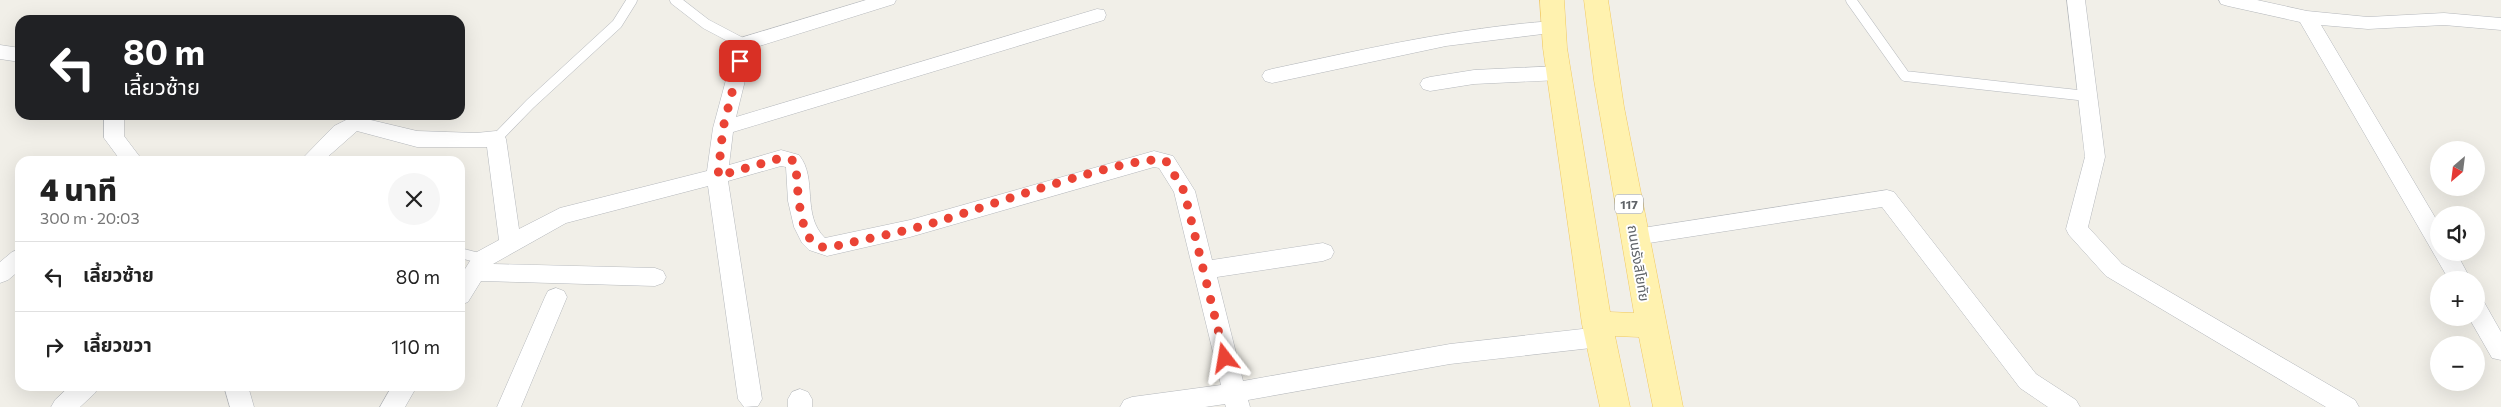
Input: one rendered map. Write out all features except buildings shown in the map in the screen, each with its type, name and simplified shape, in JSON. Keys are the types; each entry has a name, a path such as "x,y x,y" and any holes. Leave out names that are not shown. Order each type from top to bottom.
{"main road":[{"path":"1552,0 1552,28 1598,331 1615,407"},
{"name":"ถนนรังสิโยทัย","path":"1596,0 1600,50 1636,237 1650,325 1668,407"},
{"path":"1598,331 1650,325"}],"street":[{"path":"750,399 718,176 723,128 744,44 887,0"},
{"path":"2076,0 2094,156 2077,229 2114,270 2347,407"},
{"path":"2228,0 2368,23 2444,19 2501,24"},
{"path":"2293,10 2430,230"},
{"path":"723,128 1097,15"},
{"path":"1272,76 1433,41 1503,30 1552,28"},
{"path":"0,52 15,54"},
{"path":"1430,84 1474,77 1559,73"},
{"path":"114,120 114,138 129,156"},
{"path":"315,156 341,130 354,123 417,139 476,141 496,138 510,244"},
{"path":"465,288 479,266 510,244 560,216 781,158 792,160 796,165 800,214 810,240 820,247 828,247 936,223 1012,197 1114,168 1160,159 1166,161 1184,191 1236,400"},
{"path":"1636,237 1887,198 2028,381 2068,407"},
{"path":"1203,270 1323,252"},
{"path":"0,274 15,262"},
{"path":"479,266 655,277"},
{"path":"509,407 556,297"},
{"path":"2485,325 2500,351"},
{"path":"1132,407 1236,400 1450,354 1598,331"},
{"path":"62,407 81,391"},
{"path":"237,391 242,407"},
{"path":"392,407 402,391"}],"lane":[{"path":"496,138 617,24 632,0"},
{"path":"675,0 706,24 744,44"},
{"path":"1851,0 1905,76 2087,96"},
{"path":"465,256 479,266"}],"route":[{"path":"740,61 723,128 718,176 781,158 792,160 796,165 800,214 810,240 820,247 836,246 936,223 1012,197 1114,168 1154,159 1166,161 1184,191 1225,358"}]}
